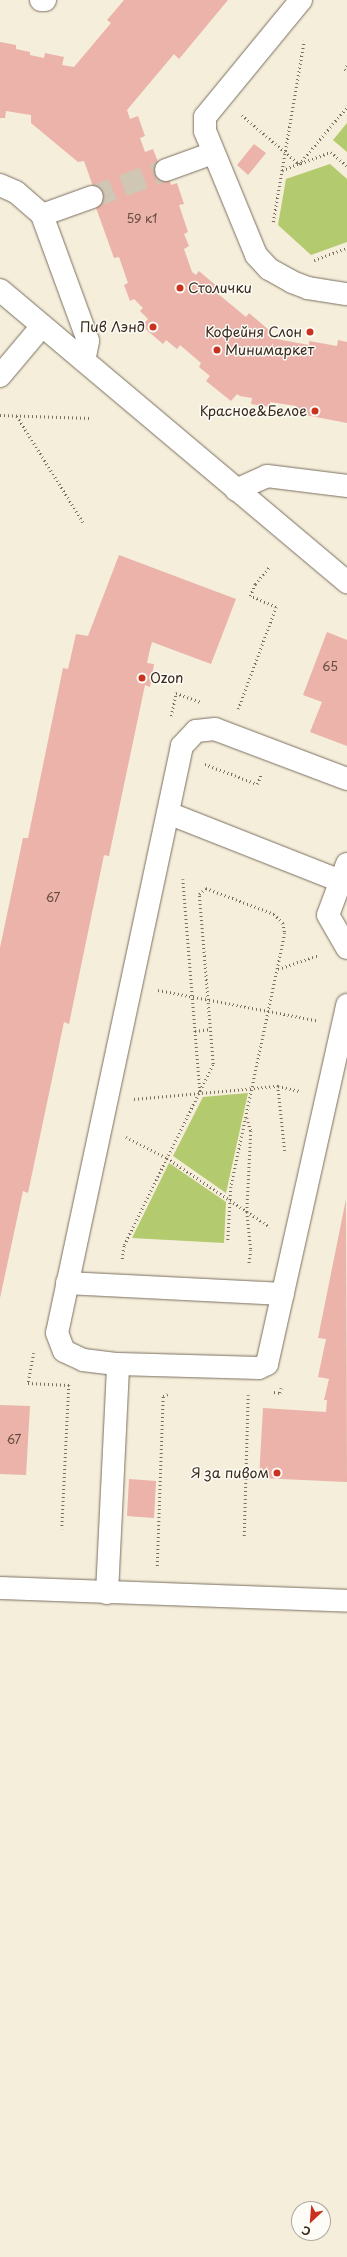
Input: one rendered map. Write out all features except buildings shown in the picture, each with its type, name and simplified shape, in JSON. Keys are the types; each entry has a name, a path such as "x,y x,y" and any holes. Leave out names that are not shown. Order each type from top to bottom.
{"street":[{"path":"299,3 205,117 205,131 247,236 256,255 269,270 292,282 308,288 347,294"},
{"path":"166,170 213,153"},
{"path":"0,185 16,192 42,215 88,341 84,361"},
{"path":"42,215 92,197"},
{"path":"0,290 347,582"},
{"path":"0,376 42,326"},
{"path":"236,490 267,476 347,486"},
{"path":"345,1015 267,1364 259,1368 118,1364 83,1360 64,1351 57,1333 156,858 168,813 182,746 196,731 215,729 347,779"},
{"path":"168,813 344,873 328,915 347,948"},
{"path":"67,1283 283,1294"},
{"path":"107,1593 118,1364"},
{"path":"0,1588 107,1593 347,1600"}],"path":[{"path":"247,236 273,226 308,17 299,3"},
{"path":"347,66 345,69 347,71"},
{"path":"222,98 299,164"},
{"path":"299,164 347,107"},
{"path":"282,170 331,152 347,166"},
{"path":"0,415 91,418"},
{"path":"18,416 83,522"},
{"path":"235,715 276,607 250,596 255,584 270,566"},
{"path":"180,754 257,784 270,750"},
{"path":"156,858 174,865 183,873 200,1093"},
{"path":"120,1286 124,1245 213,1064 199,894 206,888 274,914 283,923 285,933 230,1200 228,1241"},
{"path":"278,969 309,957 324,954"},
{"path":"130,985 269,1011 345,1015"},
{"path":"195,1031 211,1029"},
{"path":"105,1102 278,1086 327,1096"},
{"path":"245,1292 251,1250 247,1212 251,1131 247,1118"},
{"path":"100,1124 167,1158 295,1243"},
{"path":"244,1536 248,1390"}],"green space":[{"path":"347,123 347,152 333,140"},
{"path":"330,164 347,179 347,242 311,255 278,225 286,179"},
{"path":"248,1093 226,1193 173,1156 203,1097"},
{"path":"169,1163 226,1202 224,1243 132,1238"}],"tunnel":[{"path":"92,197 166,170"}],"place":[{"name":"Столички","path":"180,288"},
{"name":"Пив Лэнд","path":"153,327"},
{"name":"Кофейня Слон","path":"310,332"},
{"name":"Минимаркет","path":"217,350"},
{"name":"Красное&Белое","path":"315,411"},
{"name":"Ozon","path":"142,678"},
{"name":"Я за пивом","path":"277,1473"}]}
